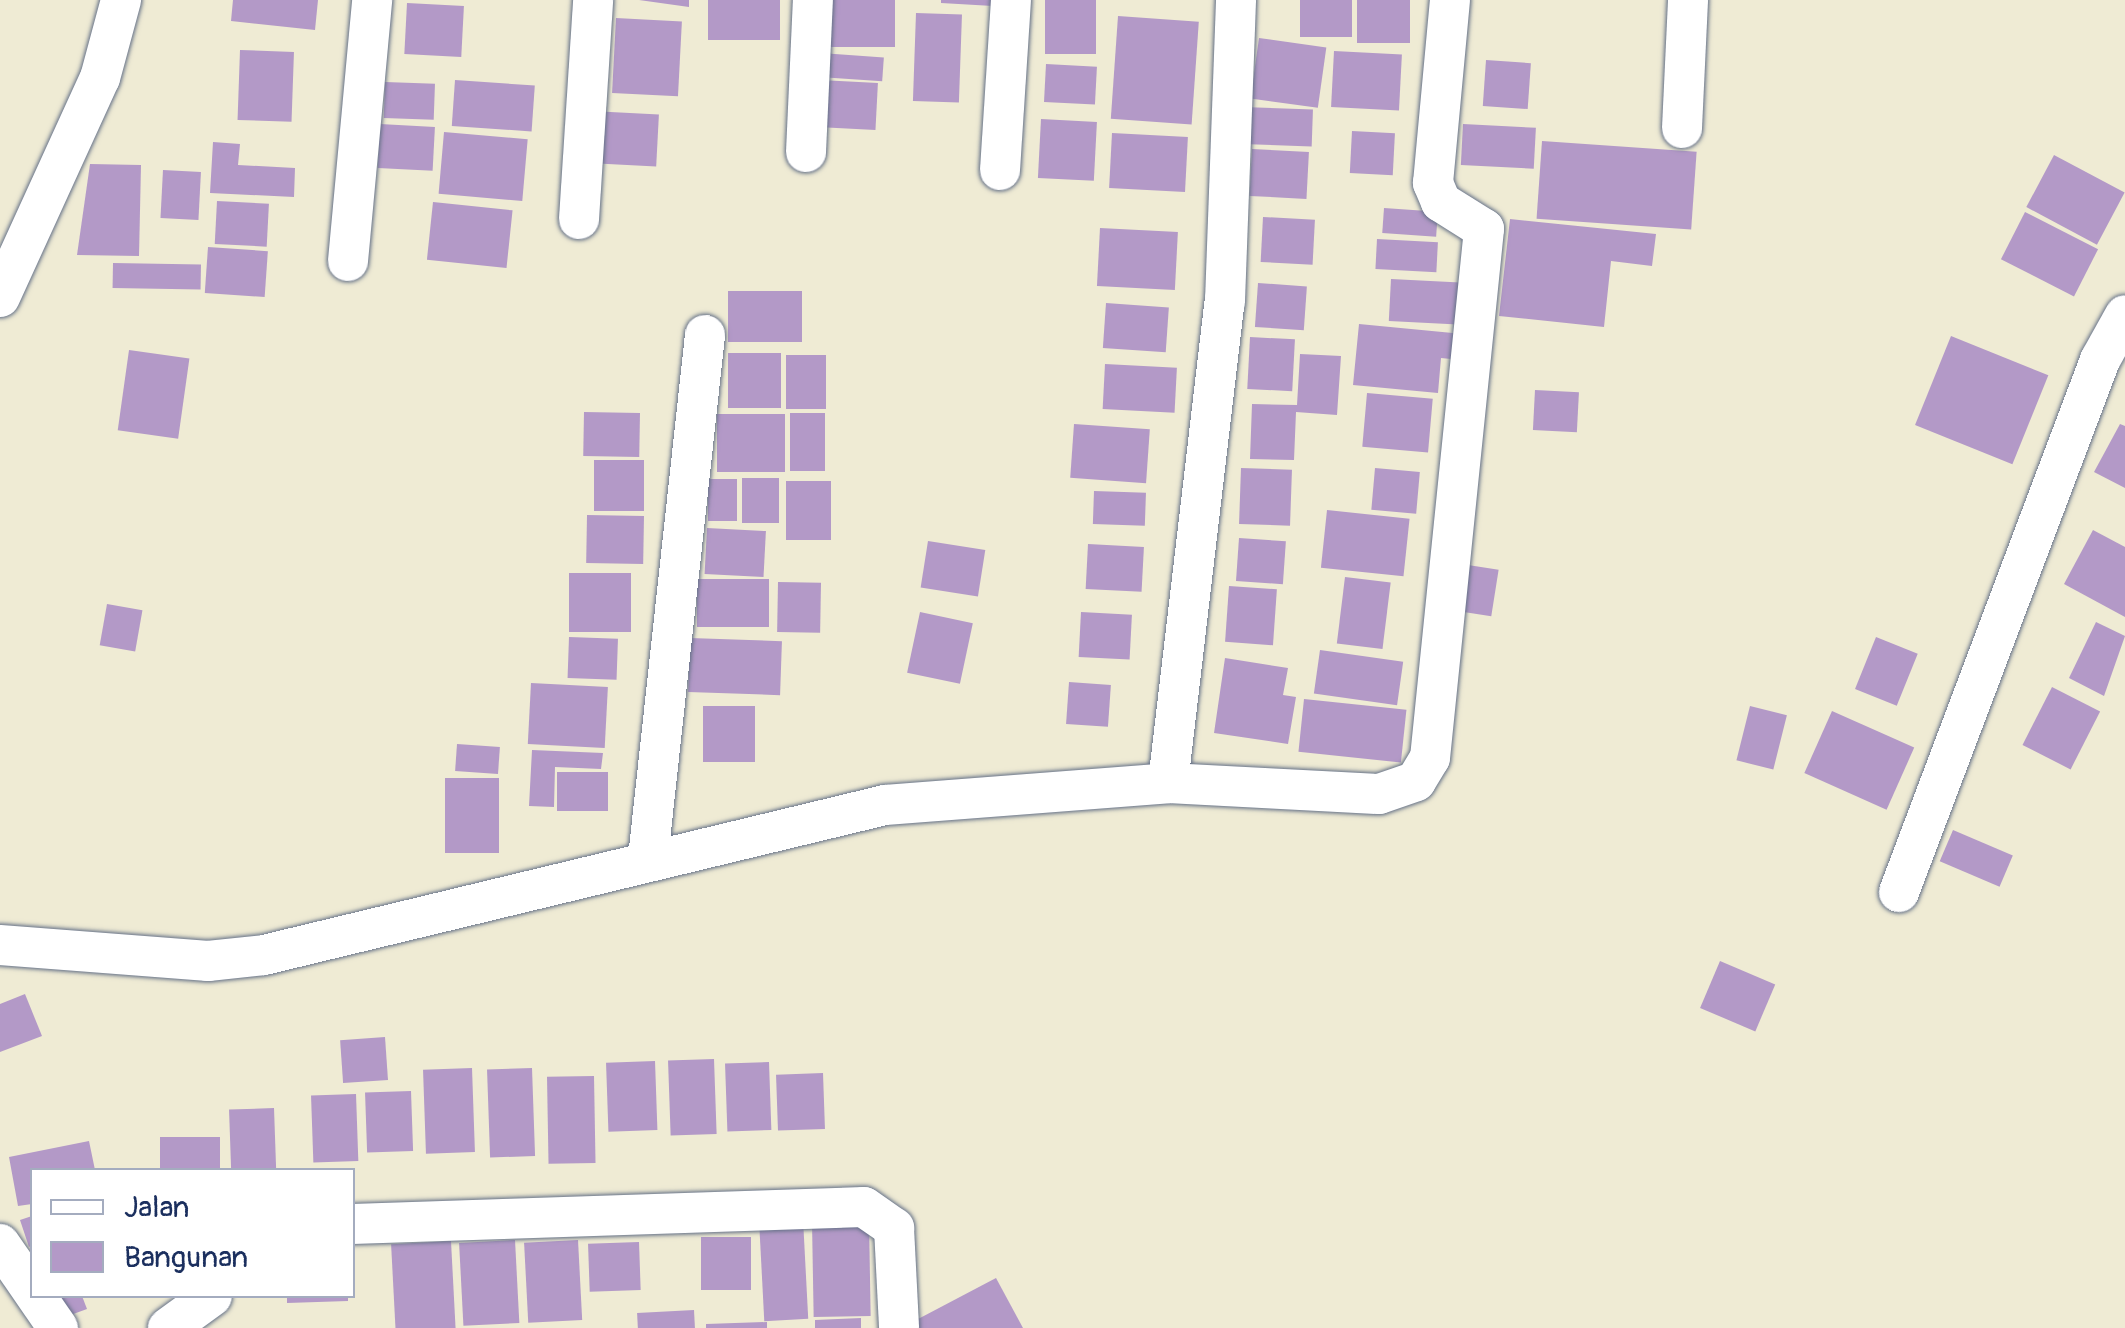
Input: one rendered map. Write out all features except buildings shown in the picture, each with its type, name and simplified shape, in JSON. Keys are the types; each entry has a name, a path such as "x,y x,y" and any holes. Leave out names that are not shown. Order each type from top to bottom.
{"street":[{"path":"0,298 100,78 121,0"},
{"path":"348,261 372,0"},
{"path":"579,219 593,0"},
{"path":"806,152 813,0"},
{"path":"1000,170 1010,0"},
{"path":"1168,783 1226,301 1236,0"},
{"path":"0,944 208,961 264,955 648,858 885,804 1168,783 1378,794 1416,782 1430,758 1484,229 1440,202 1433,182 1450,0"},
{"path":"1682,128 1688,0"},
{"path":"1899,892 2100,360 2125,314"},
{"path":"648,858 705,335"},
{"path":"355,1224 864,1207 894,1228 898,1328"},
{"path":"0,1244 30,1287"},
{"path":"37,1298 58,1328"},
{"path":"168,1328 209,1298"}]}
